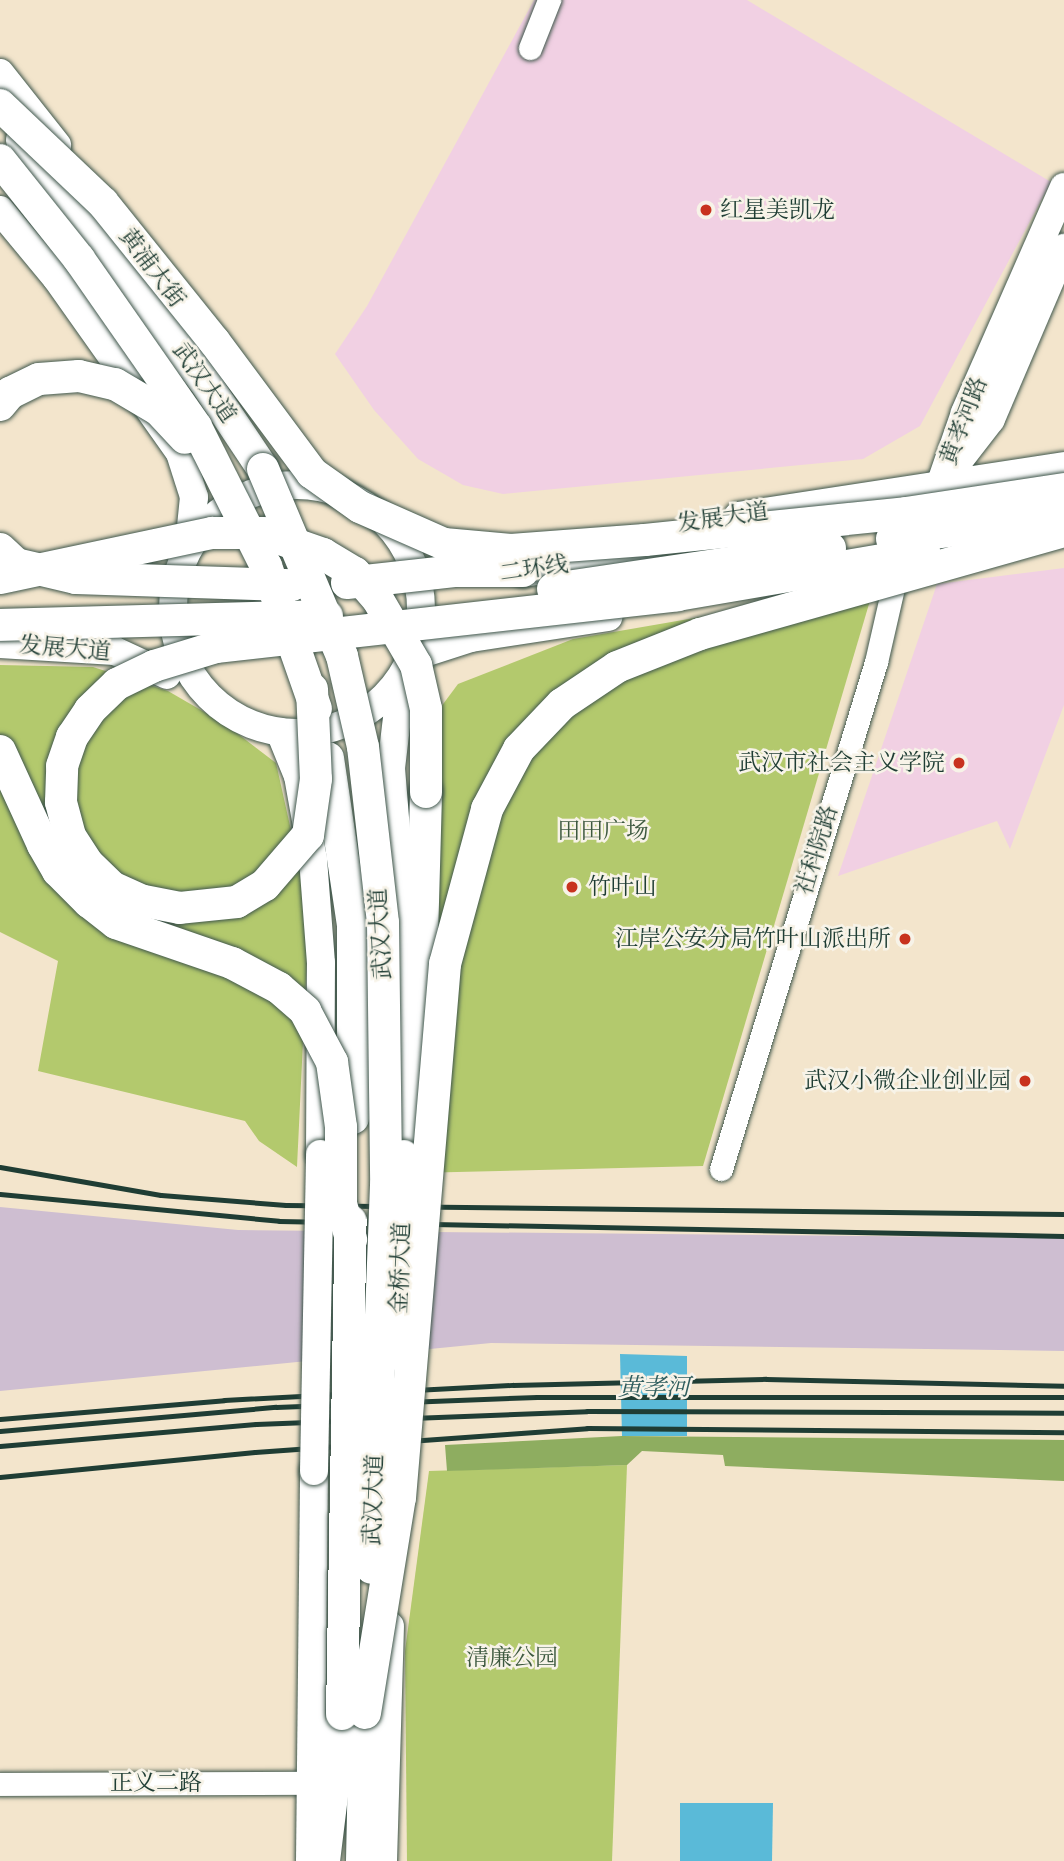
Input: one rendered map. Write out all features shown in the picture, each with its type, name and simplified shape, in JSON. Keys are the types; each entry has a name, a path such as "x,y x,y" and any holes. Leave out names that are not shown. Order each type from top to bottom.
{"highway":[{"path":"0,105 103,204 214,341 312,473 360,507 400,527 444,544 512,550 906,513"},
{"name":"武汉大道","path":"0,112 155,314 263,469 310,573 350,689 363,747 383,923 386,1185 354,1714 339,1861"},
{"name":"武汉大道","path":"0,160 79,259 197,426 266,566 312,689 328,758 353,926 351,1240 354,1714 362,1861"},
{"path":"0,405 10,393 39,379 79,376 116,384 159,410 224,481"},
{"name":"二环线","path":"0,605 305,597 523,571 1064,489"},
{"name":"二环线","path":"0,625 330,616 510,596 1064,514"},
{"path":"324,1861 400,1498 418,1257 445,964 486,809 519,749 562,704 617,667 700,634 1064,530"},
{"path":"312,689 316,779 308,835 265,885 237,902 180,908 143,901 112,887 88,864 70,836 61,802 62,766 72,737 90,710 117,684 154,666 216,647 677,595 1064,530"},
{"path":"0,578 76,564 165,540 212,533 263,533 323,554 355,573 398,628 416,665 426,709 417,1059 418,1257"},
{"path":"0,549 16,564 76,578 150,583 326,586 456,572 523,571"},
{"path":"0,751 43,845 58,871 89,902 116,923 232,963 279,988 305,1012 332,1062 341,1127 341,1205 351,1240"}],"main road":[{"name":"黄浦大街","path":"0,73 288,450 304,469 334,490"},
{"name":"黄孝河路","path":"940,485 965,413 1064,187"},
{"path":"0,210 57,279 180,453 194,497 189,546"},
{"name":"黄孝河路","path":"940,485 991,419 1064,248"},
{"name":"发展大道","path":"381,518 429,532 464,536 562,537 693,523 1064,466"},
{"path":"301,485 334,490 381,518 401,541 419,588 420,628 407,667 379,703 349,722 316,732 281,732 239,719 205,693 182,657 173,616 177,575 189,546 210,520 237,500 268,488 301,485"},
{"path":"897,570 940,485"},
{"path":"407,667 471,638 1064,541"},
{"path":"0,578 177,575"},
{"name":"发展大道","path":"0,645 115,651 205,693"},
{"name":"金桥大道","path":"383,1861 404,1154 403,918 391,768 407,667"},
{"path":"281,732 298,776 313,859 321,963 310,1861"}],"street":[{"path":"530,48 549,0"},
{"name":"社科院路","path":"721,1169 876,662 897,570"},
{"name":"正义二路","path":"0,1784 311,1783"}],"shaded area":[{"path":"534,0 747,0 1051,182 920,426 863,459 503,494 463,485 418,459 374,410 335,354 367,306"},
{"name":"武汉市社会主义学院","path":"1064,568 1064,705 1010,849 997,821 838,876 937,584"},
{"path":"0,1207 238,1230 1064,1238 1064,1351 491,1343 0,1391"}],"green space":[{"name":"田田广场","path":"874,587 703,1166 415,1173 429,723 458,684 573,639"},
{"path":"0,665 93,667 168,691 225,724 276,763 301,875 307,957 297,1167 259,1141 245,1121 38,1071 58,961 0,932"},
{"path":"622,1436 1064,1440 1064,1481 725,1466 723,1455 642,1451 627,1465 447,1471 445,1445"},
{"name":"清廉公园","path":"627,1465 612,1861 407,1861 405,1651 429,1471"}],"water":[{"name":"黄孝河","path":"620,1354 687,1356 687,1436 622,1436"},
{"path":"680,1803 773,1803 772,1861 680,1861"}],"railway":[{"path":"0,1167 161,1195 286,1205 1064,1214"},
{"path":"0,1194 279,1221 1064,1236"},
{"path":"0,1419 224,1400 513,1385 766,1379 1064,1386"},
{"path":"0,1431 276,1407 537,1397 1064,1397"},
{"path":"0,1446 256,1424 587,1411 1064,1413"},
{"path":"0,1477 255,1452 587,1428 1064,1432"}],"place":[{"name":"红星美凯龙","path":"706,210"},
{"name":"武汉市社会主义学院","path":"959,763"},
{"name":"竹叶山","path":"572,887"},
{"name":"江岸公安分局竹叶山派出所","path":"905,939"},
{"name":"武汉小微企业创业园","path":"1025,1081"}]}
